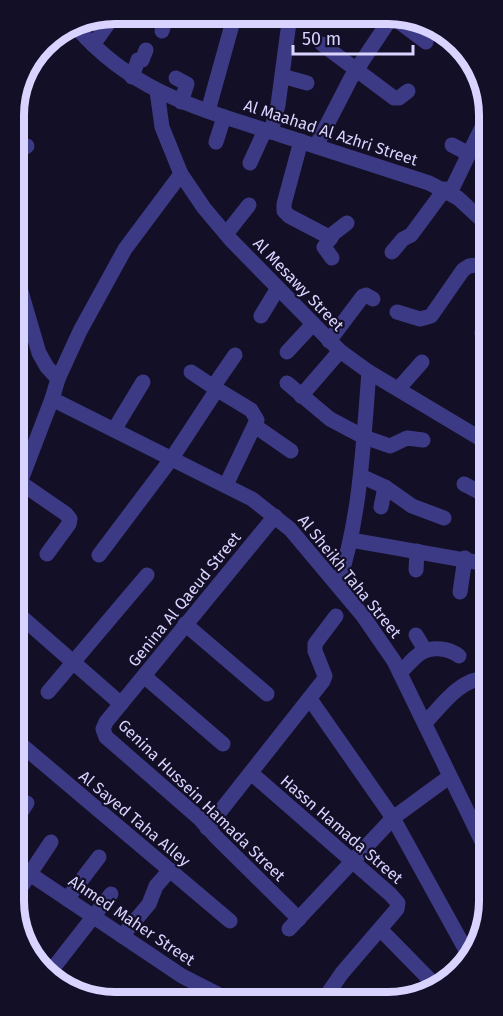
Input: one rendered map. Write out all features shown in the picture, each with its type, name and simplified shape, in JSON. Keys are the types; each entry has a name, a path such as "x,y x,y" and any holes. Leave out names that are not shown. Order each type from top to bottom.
{"street":[{"path":"162,31 164,24"},
{"path":"208,111 232,24"},
{"path":"250,163 268,131 282,76 289,24"},
{"path":"316,146 356,70 387,24"},
{"path":"93,45 107,25"},
{"path":"405,26 426,42"},
{"name":"Al Maahad Al Azhri Street","path":"80,31 132,77 157,91 224,117 429,183 448,191 479,218"},
{"path":"322,44 394,98 399,98 408,91"},
{"path":"132,77 138,60 142,60 146,50"},
{"path":"282,76 307,83"},
{"path":"176,78 187,85 181,102"},
{"name":"Al Mesawy Street","path":"157,91 162,127 181,174 204,208 226,234 334,346 369,372 479,438"},
{"path":"216,142 224,117"},
{"path":"392,252 403,239 411,235 448,191 479,133"},
{"path":"301,141 284,211 289,216 331,238"},
{"path":"452,145 469,153"},
{"path":"24,475 58,379 96,300 125,249 181,174"},
{"path":"226,234 249,205"},
{"path":"332,258 324,247 334,232 347,224"},
{"path":"397,312 420,319 431,316 463,270 469,266 479,265"},
{"path":"261,316 278,288"},
{"path":"301,396 363,296 366,295 373,299"},
{"path":"24,302 39,353 47,367 58,379"},
{"path":"287,352 313,324"},
{"path":"99,555 172,458 214,394 215,388 235,355"},
{"path":"399,388 422,362"},
{"path":"191,372 254,413 257,420 226,485"},
{"path":"338,585 351,540 361,476 369,372"},
{"path":"114,430 143,382"},
{"path":"287,383 330,419 364,436 390,446 408,438 423,440"},
{"name":"Al Sheikh Taha Street","path":"52,399 252,499 290,529 380,638 425,723 479,836"},
{"path":"255,426 291,451"},
{"path":"361,476 386,487 412,506 444,518"},
{"path":"464,484 479,492"},
{"path":"381,507 386,487"},
{"path":"24,491 69,516 69,524 47,554"},
{"name":"Genina Al Qaeud Street","path":"121,704 275,516"},
{"path":"351,540 479,562"},
{"path":"416,570 417,551"},
{"path":"460,592 465,558"},
{"path":"48,692 147,575"},
{"path":"207,828 310,699 325,675 315,651 315,644 336,616"},
{"path":"24,619 121,704"},
{"path":"185,624 267,694"},
{"path":"416,635 425,650"},
{"path":"400,673 430,648 449,650 459,656"},
{"path":"144,676 223,744"},
{"path":"425,723 462,686 479,679"},
{"name":"Hassn Hamada Street","path":"310,699 393,818 465,949"},
{"name":"Genina Hussein Hamada Street","path":"121,704 104,726 106,736 207,828 294,924 351,862"},
{"name":"Al Sayed Taha Alley","path":"24,747 230,921"},
{"name":"Hassn Hamada Street","path":"251,774 397,900 397,909 342,973 329,992"},
{"path":"351,862 393,818 449,777"},
{"path":"24,808 27,803"},
{"path":"24,870 51,842"},
{"path":"67,899 99,857"},
{"name":"Ahmed Maher Street","path":"24,870 182,976 213,992"},
{"path":"122,936 149,904 156,886 170,870"},
{"path":"54,967 111,894"},
{"path":"380,929 431,981"}]}
